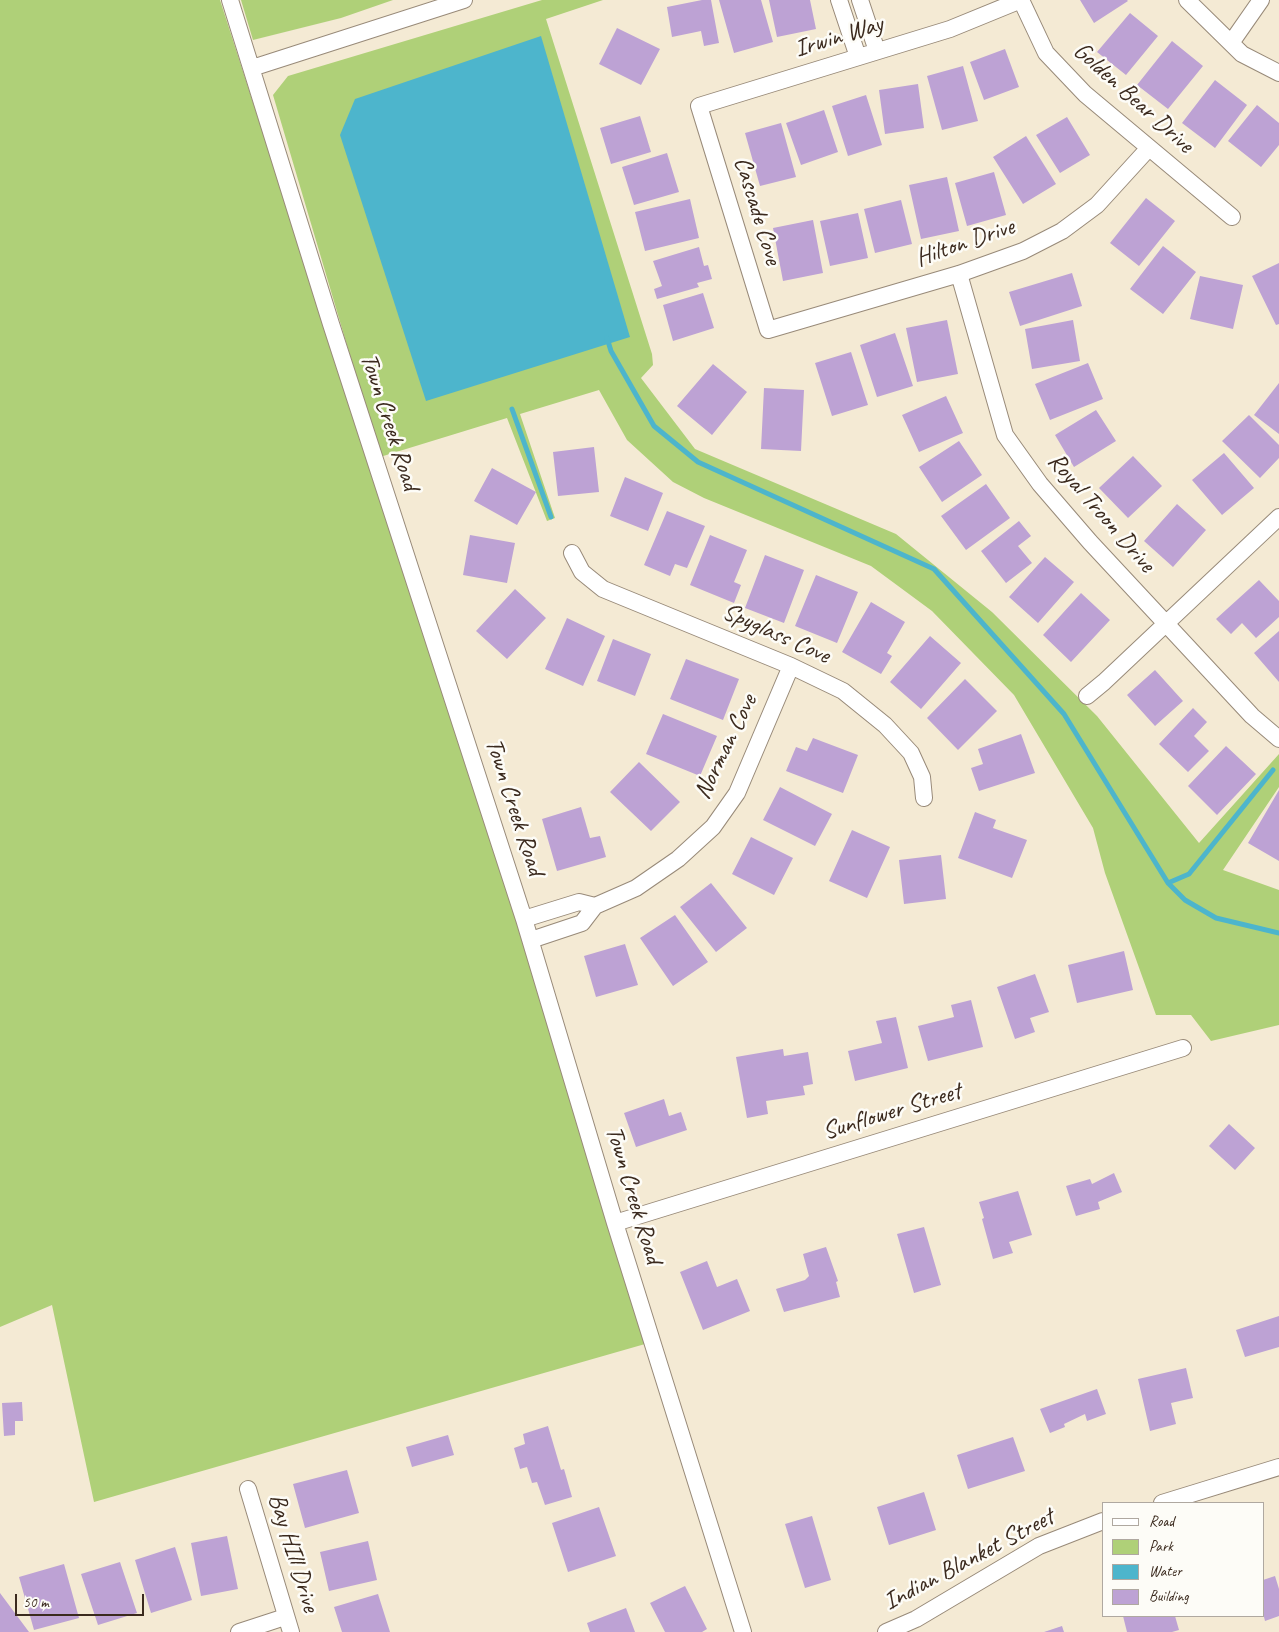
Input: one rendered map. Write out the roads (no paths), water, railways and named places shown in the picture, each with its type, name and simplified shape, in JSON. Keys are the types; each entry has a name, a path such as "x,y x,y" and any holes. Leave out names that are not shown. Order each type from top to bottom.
{"street":[{"name":"Town Creek Road","path":"230,0 331,324 531,940 615,1224 743,1632"},
{"path":"252,68 464,0"},
{"path":"838,0 858,57"},
{"path":"860,0 877,51"},
{"name":"Irwin Way","path":"698,106 950,29 1021,0"},
{"name":"Golden Bear Drive","path":"1021,0 1046,53 1085,94 1232,218"},
{"path":"1187,0 1242,54 1279,73"},
{"path":"1231,43 1262,0"},
{"name":"Cascade Cove","path":"698,106 768,330"},
{"name":"Hilton Drive","path":"768,330 959,274 1023,251 1062,231 1097,205 1148,149"},
{"name":"Royal Troon Drive","path":"959,274 1005,435 1040,484 1090,542 1252,716 1279,739"},
{"path":"1087,696 1279,517"},
{"name":"Spyglass Cove","path":"572,553 582,572 603,588 791,666 843,691 885,725 911,753 922,777 924,798"},
{"name":"Norman Cove","path":"531,940 582,923 595,906 636,888 678,859 713,827 738,792 791,666"},
{"name":"Norman Cove","path":"524,919 579,902 595,906"},
{"name":"Sunflower Street","path":"615,1224 1183,1048"},
{"path":"1165,1502 1279,1467"},
{"name":"Bay HIll Drive","path":"248,1489 288,1624"},
{"name":"Indian Blanket Street","path":"886,1632 916,1619 1040,1546 1102,1521"},
{"path":"239,1632 288,1624"}],"water":[{"path":"541,36 630,337 426,401 340,135 355,99"}],"waterway":[{"path":"607,338 611,351 654,426 698,462 934,569 1064,714 1168,883 1185,900 1216,918 1279,933"},
{"path":"512,409 551,517"},
{"path":"1168,883 1189,874 1273,770"}]}
